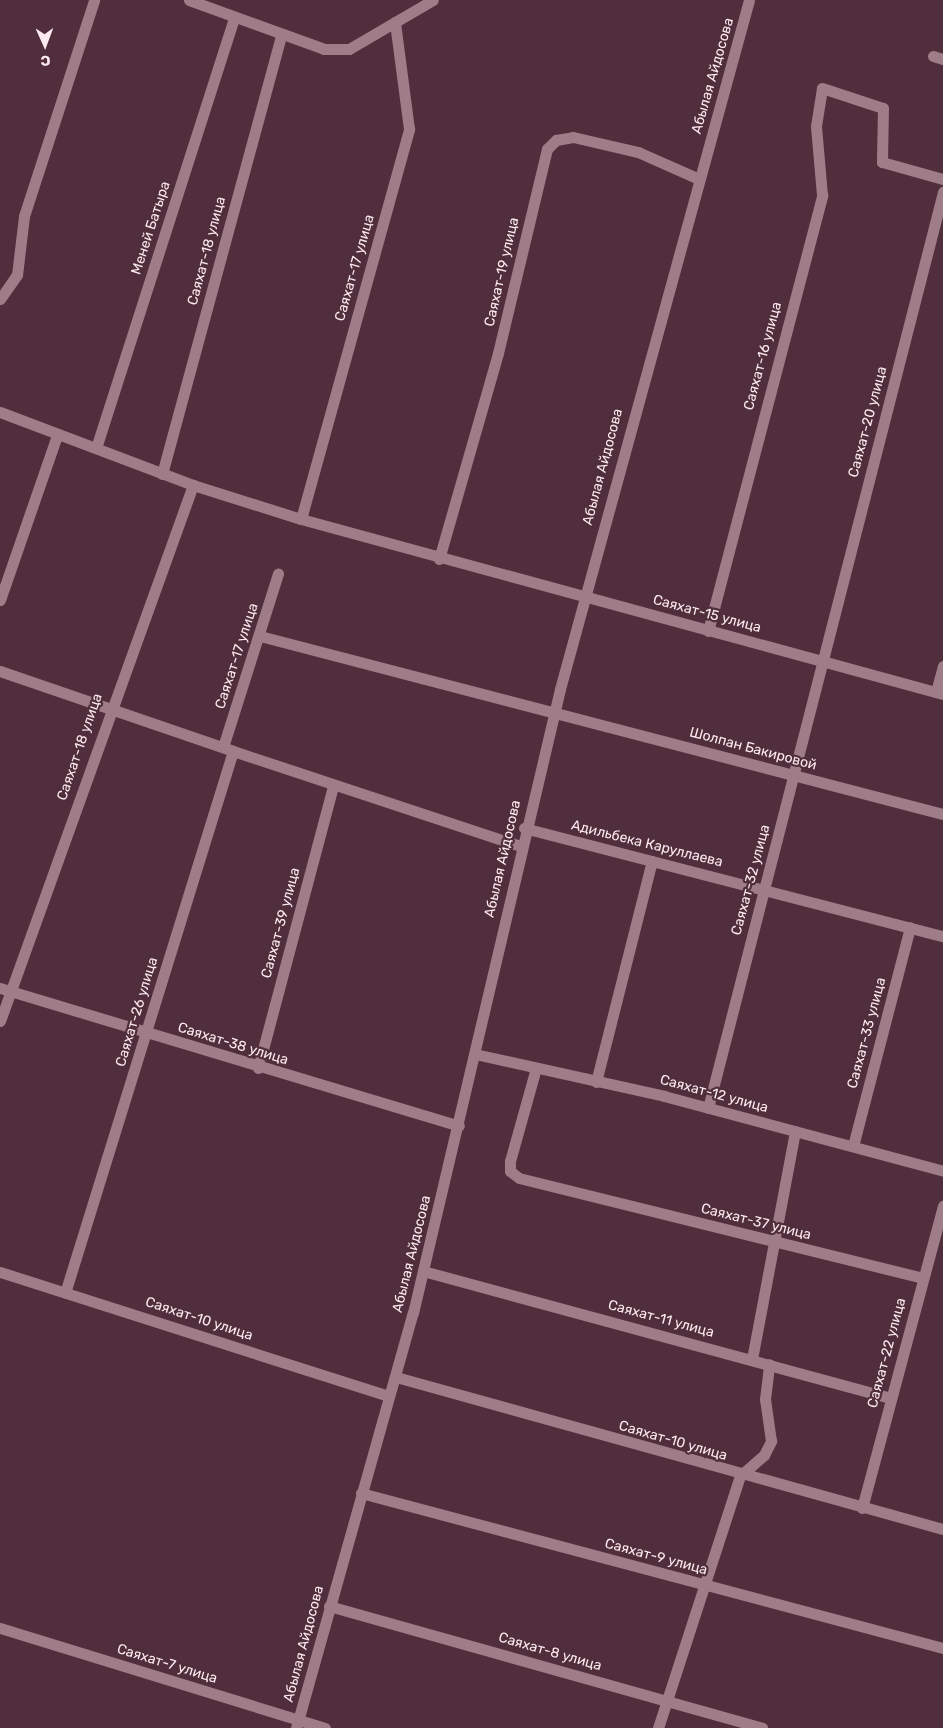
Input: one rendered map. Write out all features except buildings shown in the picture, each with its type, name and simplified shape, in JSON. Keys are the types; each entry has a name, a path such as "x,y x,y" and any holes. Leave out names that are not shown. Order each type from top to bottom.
{"street":[{"path":"0,299 17,274 24,216 94,0"},
{"path":"189,0 324,49 349,49 433,0"},
{"name":"Абылая Айдосова","path":"297,1724 361,1493 396,1377 459,1126 524,828 584,597 749,0"},
{"name":"Меней Батыра","path":"96,448 234,17"},
{"name":"Саяхат-17 улица","path":"301,520 408,129 395,22"},
{"name":"Саяхат-18 улица","path":"162,474 282,35"},
{"name":"Саяхат-16 улица","path":"708,630 822,195 816,126 822,88 883,108 882,162 943,179"},
{"name":"Саяхат-19 улица","path":"439,559 498,354 547,149 556,140 573,137 638,152 699,178"},
{"name":"Саяхат-20 улица","path":"821,660 943,192"},
{"name":"Саяхат-15 улица","path":"0,412 193,486 301,520 439,559 940,693"},
{"path":"0,600 57,435"},
{"name":"Саяхат-18 улица","path":"0,1021 5,989 193,486"},
{"name":"Саяхат-17 улица","path":"228,749 278,574"},
{"name":"Шолпан Бакировой","path":"260,636 943,814"},
{"name":"Саяхат-32 улица","path":"708,1108 763,890 795,776 821,660"},
{"path":"940,693 943,666"},
{"path":"0,670 110,706 333,786 520,846"},
{"name":"Саяхат-26 улица","path":"65,1293 146,1033 228,749"},
{"name":"Саяхат-39 улица","path":"258,1068 333,786"},
{"name":"Адильбека Каруллаева","path":"524,828 943,936"},
{"path":"596,1082 652,861"},
{"name":"Саяхат-33 улица","path":"853,1146 910,927"},
{"name":"Саяхат-38 улица","path":"5,989 258,1068 459,1126"},
{"name":"Саяхат-12 улица","path":"475,1054 708,1108 943,1171"},
{"name":"Саяхат-37 улица","path":"536,1068 510,1171 519,1178 581,1195 923,1278"},
{"path":"752,1359 794,1131"},
{"name":"Саяхат-22 улица","path":"862,1508 943,1206"},
{"name":"Саяхат-11 улица","path":"423,1270 891,1398"},
{"name":"Саяхат-10 улица","path":"0,1272 390,1396"},
{"path":"658,1728 702,1585 740,1476 764,1455 771,1441 765,1399 769,1364"},
{"name":"Саяхат-10 улица","path":"396,1377 740,1476 943,1529"},
{"name":"Саяхат-9 улица","path":"361,1493 943,1648"},
{"name":"Саяхат-8 улица","path":"329,1606 762,1728"},
{"name":"Саяхат-7 улица","path":"0,1628 297,1724 325,1728"}]}
